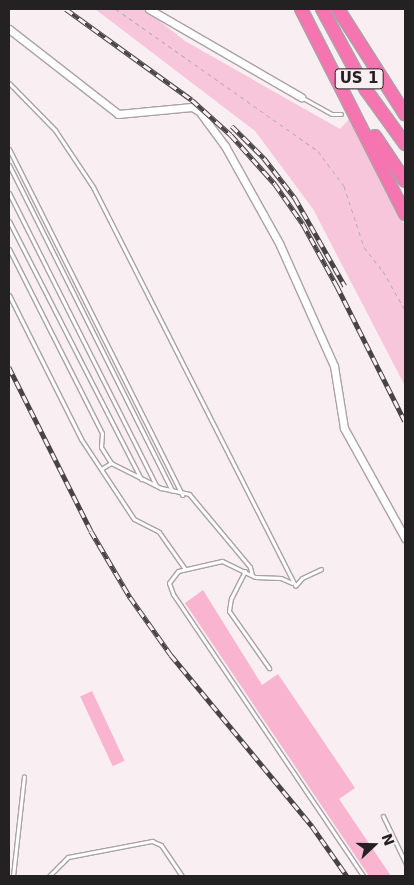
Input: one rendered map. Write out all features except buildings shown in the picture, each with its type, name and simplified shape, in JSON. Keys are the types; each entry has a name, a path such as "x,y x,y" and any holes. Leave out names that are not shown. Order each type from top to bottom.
{"highway":[{"path":"301,9 405,214"},
{"name":"US 1","path":"309,9 375,136 405,199"},
{"name":"US 1","path":"322,9 366,90 405,144"},
{"path":"340,10 405,114"},
{"path":"375,136 405,181"}],"street":[{"path":"149,9 301,97"},
{"path":"9,29 38,55 118,114 192,107 199,111 225,146 279,243 334,366 344,428 405,538"}],"lane":[{"path":"9,84 55,130 94,186 295,586"},
{"path":"301,97 332,114 341,114"},
{"path":"9,149 182,495"},
{"path":"9,165 173,491"},
{"path":"9,193 156,486"},
{"path":"9,221 123,448 142,479"},
{"path":"9,249 102,433 101,448 112,463 156,486 182,495 189,494 250,567 252,576"},
{"path":"9,295 75,427 101,470 136,522 159,532 185,569"},
{"path":"101,470 112,463"},
{"path":"295,586 281,578 252,576 222,561 185,569 170,577 171,592 363,876"},
{"path":"295,586 302,578 321,569"},
{"path":"245,571 233,593 229,611 269,668"},
{"path":"13,876 24,776"},
{"path":"383,816 405,862"},
{"path":"49,876 68,857 152,841 161,845 182,876"}],"path":[{"path":"116,9 318,151 344,186 364,247 383,271 405,310"}],"shaded area":[{"path":"95,9 144,9 185,41 340,129 352,116 405,226 405,386 313,209 255,131"}],"railway":[{"path":"66,9 192,100 231,135 275,184 303,224 337,286 405,421"},
{"path":"232,126 264,158 295,198 345,286"},
{"path":"9,367 91,531 130,597 171,655 312,826 347,876"}]}
